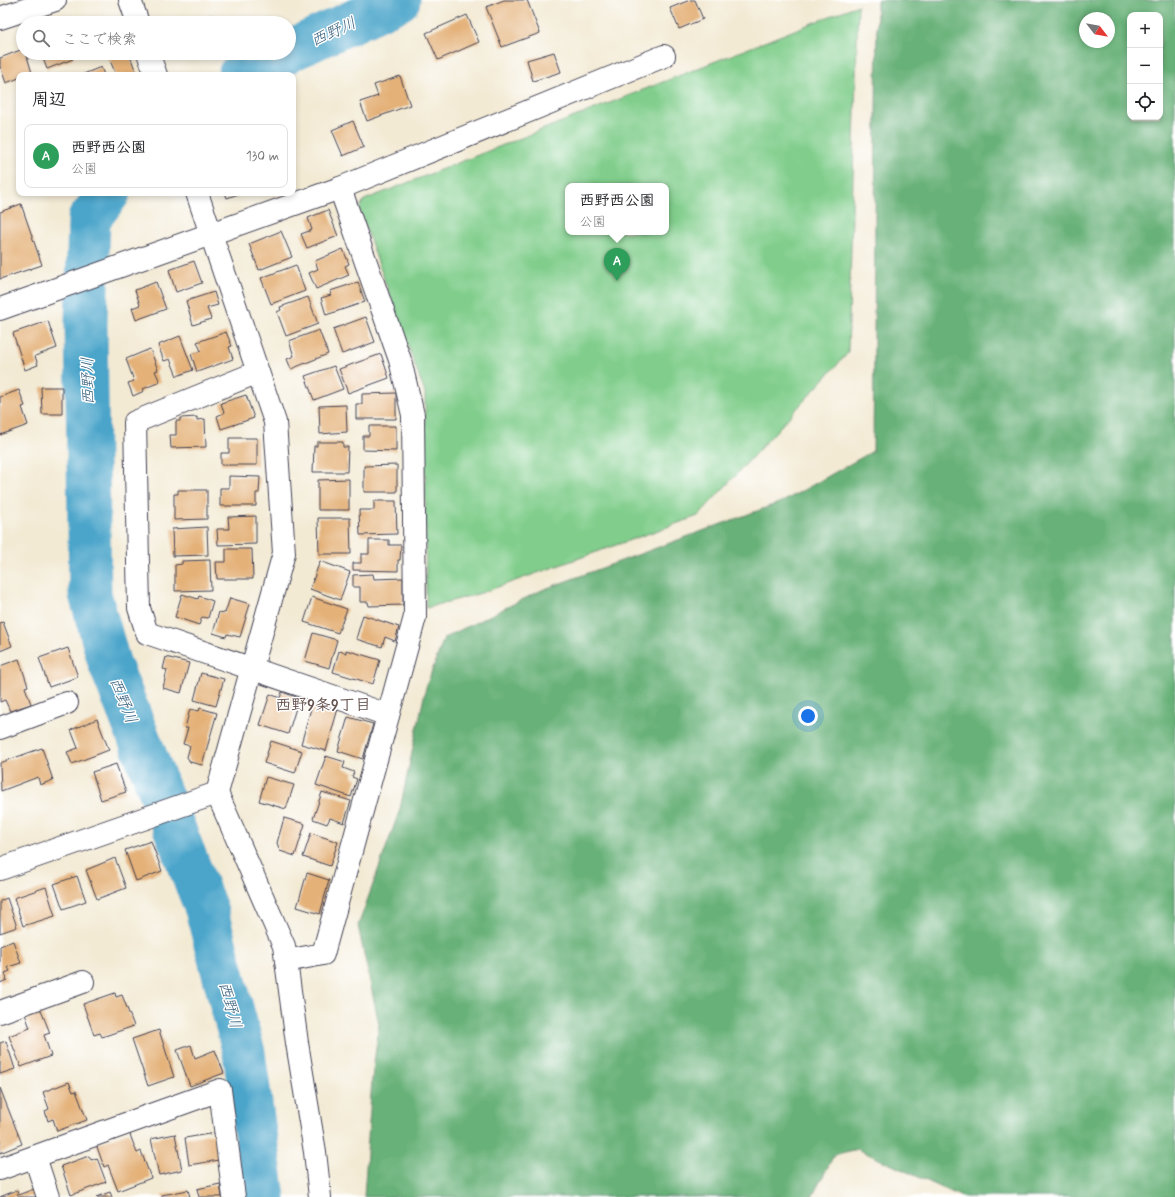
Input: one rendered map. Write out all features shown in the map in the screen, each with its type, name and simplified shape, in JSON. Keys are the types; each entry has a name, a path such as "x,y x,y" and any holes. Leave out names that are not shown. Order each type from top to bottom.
{"street":[{"path":"0,18 55,0"},
{"path":"130,0 136,16"},
{"path":"0,309 340,188 664,56"},
{"path":"151,60 155,72"},
{"path":"286,961 323,954 415,617 413,415 400,360 340,188"},
{"path":"198,196 275,422 284,553 217,793 284,946 297,1043 315,1152 320,1197"},
{"path":"258,372 135,422 139,608 147,633 388,715"},
{"path":"0,728 67,703"},
{"path":"0,869 217,793"},
{"path":"0,1012 83,982"},
{"path":"0,1169 220,1090 234,1197"},
{"path":"35,1157 48,1197"}],"green space":[{"path":"877,0 1175,0 1175,1197 962,1197 857,1149 834,1155 812,1197 364,1197 372,1079 379,1024 358,926 400,809 426,687 444,638 542,590 784,501 873,451"},
{"path":"858,5 848,353 698,516 481,593 426,608 425,393 359,209 364,200"}],"building":[{"path":"504,0 527,0 540,33 502,47 486,7"},
{"path":"690,0 695,0 703,19 679,29 670,8"},
{"path":"467,15 479,42 438,60 426,33"},
{"path":"16,52 16,60 28,60 32,72 16,72 16,79 6,83 0,66 0,58"},
{"path":"554,52 561,72 533,81 527,60"},
{"path":"44,60 70,60 47,69"},
{"path":"110,60 132,60 136,72 115,72"},
{"path":"101,67 103,72 88,72"},
{"path":"400,76 410,105 367,121 360,102 378,96 374,85"},
{"path":"353,121 364,147 343,156 332,130"},
{"path":"21,204 42,265 0,279 0,212"},
{"path":"328,210 338,236 307,248 301,234 312,230 308,218"},
{"path":"281,231 292,257 259,270 249,244"},
{"path":"343,249 349,264 345,266 349,275 316,289 309,273 318,269 315,261"},
{"path":"194,261 202,283 176,292 169,270"},
{"path":"296,265 305,291 271,304 261,278"},
{"path":"156,282 166,309 136,320 132,308 140,305 135,290"},
{"path":"358,282 365,302 326,315 321,298 331,295 330,291"},
{"path":"214,292 218,305 207,308 211,319 193,325 186,301"},
{"path":"308,297 318,324 286,336 277,312 281,310 280,307"},
{"path":"366,317 375,342 342,354 333,329"},
{"path":"48,321 57,348 35,356 38,365 25,370 13,333"},
{"path":"319,330 328,354 291,369 287,359 294,356 289,341"},
{"path":"226,332 232,346 229,347 233,359 197,372 191,354 201,351 197,342"},
{"path":"180,336 193,370 177,376 170,359 164,361 158,345"},
{"path":"150,349 158,370 155,371 160,382 143,389 144,391 133,396 128,383 134,381 126,359"},
{"path":"381,354 389,378 348,393 339,369"},
{"path":"334,366 343,389 314,400 305,376"},
{"path":"41,387 62,387 62,414 42,414"},
{"path":"19,390 25,406 22,407 28,425 0,435 0,397"},
{"path":"396,393 396,419 356,419 356,404 362,404 362,394"},
{"path":"246,395 254,418 221,429 217,416 224,413 221,403"},
{"path":"346,405 347,432 320,434 319,406"},
{"path":"197,417 197,420 205,419 206,447 171,448 170,435 176,435 176,421 180,421 180,418"},
{"path":"369,426 396,426 396,451 363,450 363,436 369,436"},
{"path":"229,438 257,438 257,465 221,465 221,453 229,453"},
{"path":"317,442 343,442 343,447 348,447 347,472 313,472 314,446 317,446"},
{"path":"397,465 397,492 364,492 364,466"},
{"path":"229,476 260,477 259,493 256,493 256,506 220,506 220,488 229,488"},
{"path":"349,479 349,510 318,510 318,480"},
{"path":"178,490 207,490 207,519 174,520 174,494 178,494"},
{"path":"374,501 396,501 397,534 360,535 359,510 374,510"},
{"path":"256,516 256,544 218,545 217,529 229,529 228,517"},
{"path":"318,518 350,518 351,554 319,554"},
{"path":"207,527 208,555 173,556 172,529"},
{"path":"369,540 389,540 389,545 401,545 400,560 398,560 398,571 353,570 353,563 361,563 361,554 369,554"},
{"path":"226,549 252,549 253,579 217,579 216,562 226,562"},
{"path":"210,560 211,590 175,591 175,565 182,564 182,561"},
{"path":"320,561 350,572 340,600 310,589"},
{"path":"373,574 374,579 403,578 403,605 369,606 368,602 360,602 360,587 353,587 353,575"},
{"path":"182,594 198,599 199,596 213,601 208,618 202,617 199,625 175,617"},
{"path":"312,597 347,609 338,633 304,622"},
{"path":"230,598 250,604 240,637 227,634 226,637 213,633 219,612 225,613"},
{"path":"363,615 399,627 395,641 385,637 382,647 356,639"},
{"path":"3,622 12,646 0,651 0,623"},
{"path":"313,633 337,640 329,668 305,661"},
{"path":"68,648 78,677 49,687 39,658"},
{"path":"346,650 380,660 373,684 333,672 339,651 346,653"},
{"path":"166,657 189,663 181,693 163,688 167,670 163,669"},
{"path":"19,659 28,686 25,687 31,704 10,711 5,700 0,702 0,666"},
{"path":"201,673 224,679 216,706 194,700"},
{"path":"282,692 299,698 288,734 260,725 270,694 280,698"},
{"path":"314,698 339,705 326,751 301,744"},
{"path":"200,708 217,713 202,765 190,762 187,757 190,746 183,744 188,728 185,728 190,709 199,711"},
{"path":"348,717 373,724 363,759 338,751"},
{"path":"97,719 109,750 72,764 67,752 78,748 71,730"},
{"path":"271,741 302,751 295,773 264,763"},
{"path":"42,748 53,780 40,785 38,777 1,791 0,763"},
{"path":"326,756 345,762 343,768 354,772 352,777 357,779 351,797 316,785"},
{"path":"116,764 126,792 101,800 92,772"},
{"path":"266,777 294,785 286,809 259,801"},
{"path":"322,792 351,801 344,823 330,818 327,824 313,819"},
{"path":"284,818 305,824 295,856 280,851 277,843"},
{"path":"311,833 338,842 330,866 303,857"},
{"path":"151,841 162,871 136,881 125,850"},
{"path":"115,858 126,888 97,899 86,870"},
{"path":"307,873 329,880 320,914 297,907"},
{"path":"77,876 86,901 63,909 54,884"},
{"path":"46,887 55,916 23,926 14,898"},
{"path":"7,898 17,927 0,933 0,901"},
{"path":"13,941 21,963 8,967 10,971 5,973 7,980 0,983 0,946"},
{"path":"115,993 116,997 122,995 134,1026 102,1037 100,1033 94,1035 83,1004"},
{"path":"40,1008 50,1033 44,1035 51,1056 21,1067 9,1036 30,1028 25,1014"},
{"path":"159,1030 174,1077 148,1086 132,1039"},
{"path":"6,1041 15,1069 0,1074 0,1043"},
{"path":"191,1045 195,1058 215,1050 224,1073 190,1086 177,1050"},
{"path":"69,1082 73,1092 76,1091 87,1120 57,1131 53,1119 48,1121 45,1111 49,1109 43,1092"},
{"path":"0,1088 22,1144 0,1153"},
{"path":"129,1132 137,1153 141,1151 151,1178 118,1191 108,1165 104,1167 96,1144"},
{"path":"215,1133 219,1160 189,1165 185,1138"},
{"path":"175,1134 182,1170 159,1175 151,1139"},
{"path":"89,1156 91,1160 97,1158 106,1182 71,1195 61,1166"},
{"path":"220,1184 222,1197 199,1197 197,1189"},
{"path":"34,1189 36,1197 0,1197 17,1190 18,1195"},
{"path":"188,1190 190,1197 162,1197 162,1195"},
{"path":"110,1192 112,1197 96,1197"}],"waterway":[{"name":"西野川","path":"296,48 399,0"},
{"name":"西野川","path":"245,72 271,60"},
{"name":"西野川","path":"107,196 89,219 86,324 90,594 109,662 206,909 244,1053 264,1197"}],"place":[{"name":"西野西公園","path":"617,281"}],"district":[{"name":"西野9条9丁目","path":"323,704"}]}
